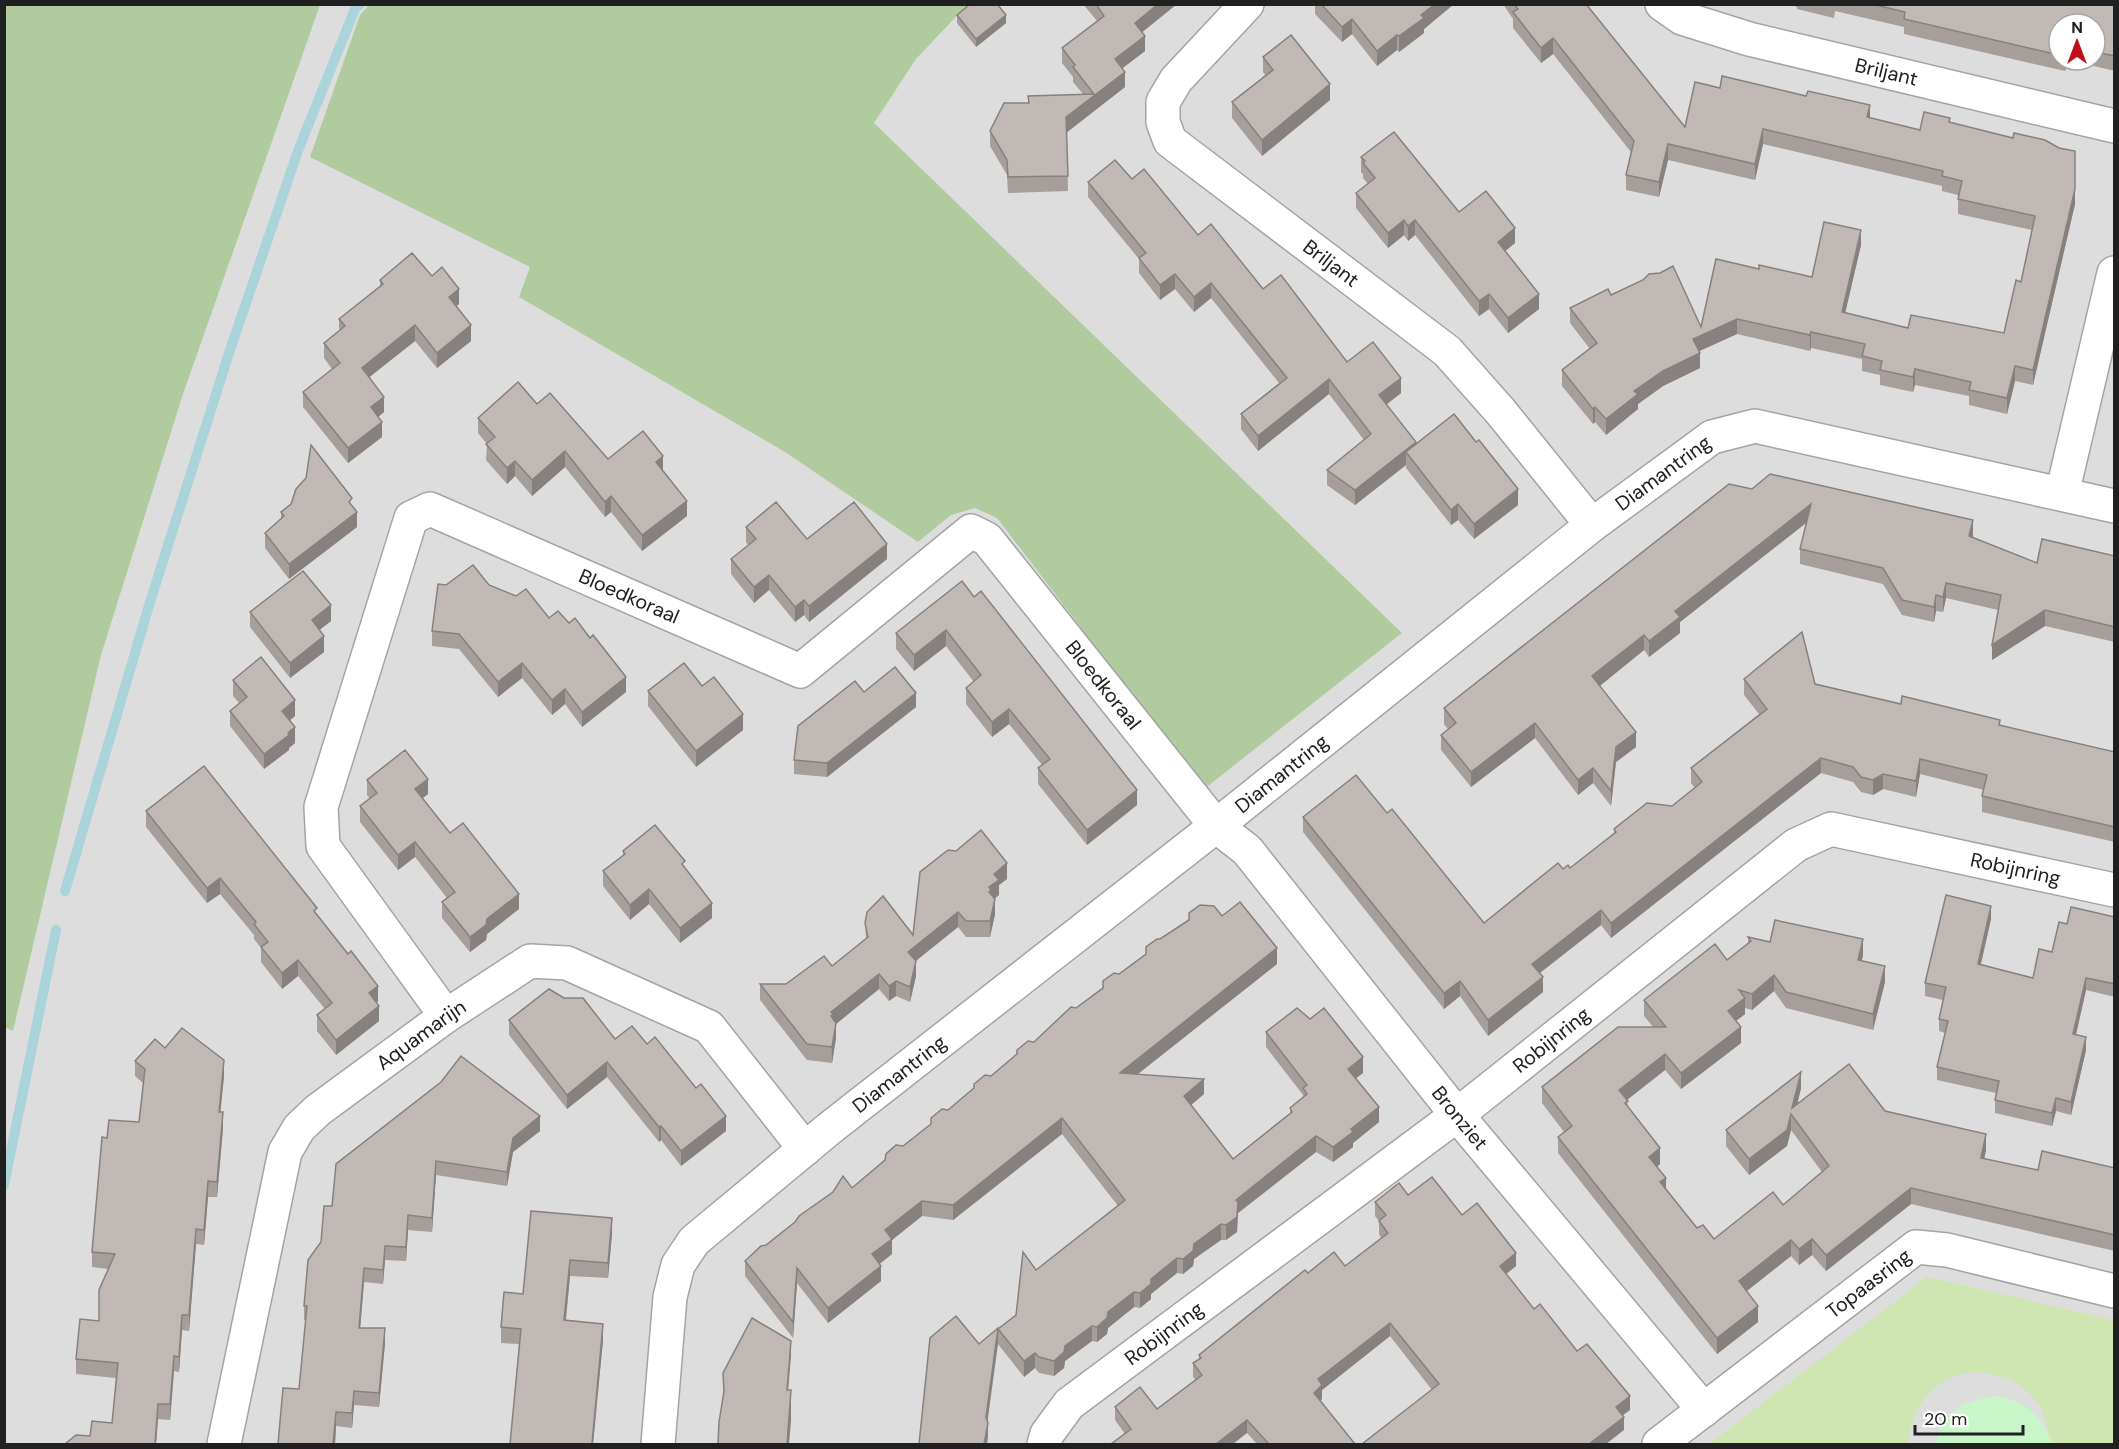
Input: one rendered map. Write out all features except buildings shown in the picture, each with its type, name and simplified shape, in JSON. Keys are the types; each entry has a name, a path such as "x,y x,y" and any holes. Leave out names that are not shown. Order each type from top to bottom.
{"street":[{"name":"Briljant","path":"1246,4 1176,80 1163,102 1162,122 1170,141 1447,351 1502,412 1592,525"},
{"name":"Briljant","path":"1662,4 1682,18 1749,39 2115,126"},
{"path":"2062,494 2115,273"},
{"name":"Diamantring","path":"658,1444 670,1297 678,1265 693,1241 805,1149 1216,826 1592,525 1712,437 1755,426 2115,506"},
{"name":"Bloedkoraal","path":"446,1016 323,846 321,807 411,518 430,509 800,671 971,531 987,539 1216,826"},
{"name":"Bronziet","path":"1216,826 1247,850 1457,1115 1704,1410"},
{"name":"Robijnring","path":"1048,1441 1069,1404 1457,1115 1796,845 1832,829 2115,890"},
{"name":"Aquamarijn","path":"224,1444 285,1152 299,1128 318,1110 446,1016 530,961 567,963 709,1027 805,1149"},
{"name":"Topaasring","path":"1659,1444 1916,1247 1947,1250 2115,1291"}],"shaded area":[{"path":"5,5 2114,5 2114,1444 5,1444"}],"green space":[{"path":"5,4 320,5 183,394 101,655 13,1031 4,1027"},
{"path":"369,5 967,5 916,59 874,123 1402,633 1204,789 997,518 975,508 951,515 918,542 785,452 519,297 530,267 310,157 360,15"},
{"path":"1927,1277 2114,1320 2114,1444 2050,1444 2042,1411 2028,1392 2007,1379 1977,1373 1961,1374 1947,1379 1935,1388 1917,1412 1908,1444 1709,1444"},
{"path":"1999,1396 2033,1412 2044,1425 2053,1444 1936,1444 1939,1433 1950,1415 1977,1400"}],"waterway":[{"path":"65,891 150,602 230,350 299,148 355,9 360,4"},
{"path":"4,1185 56,930"}]}
